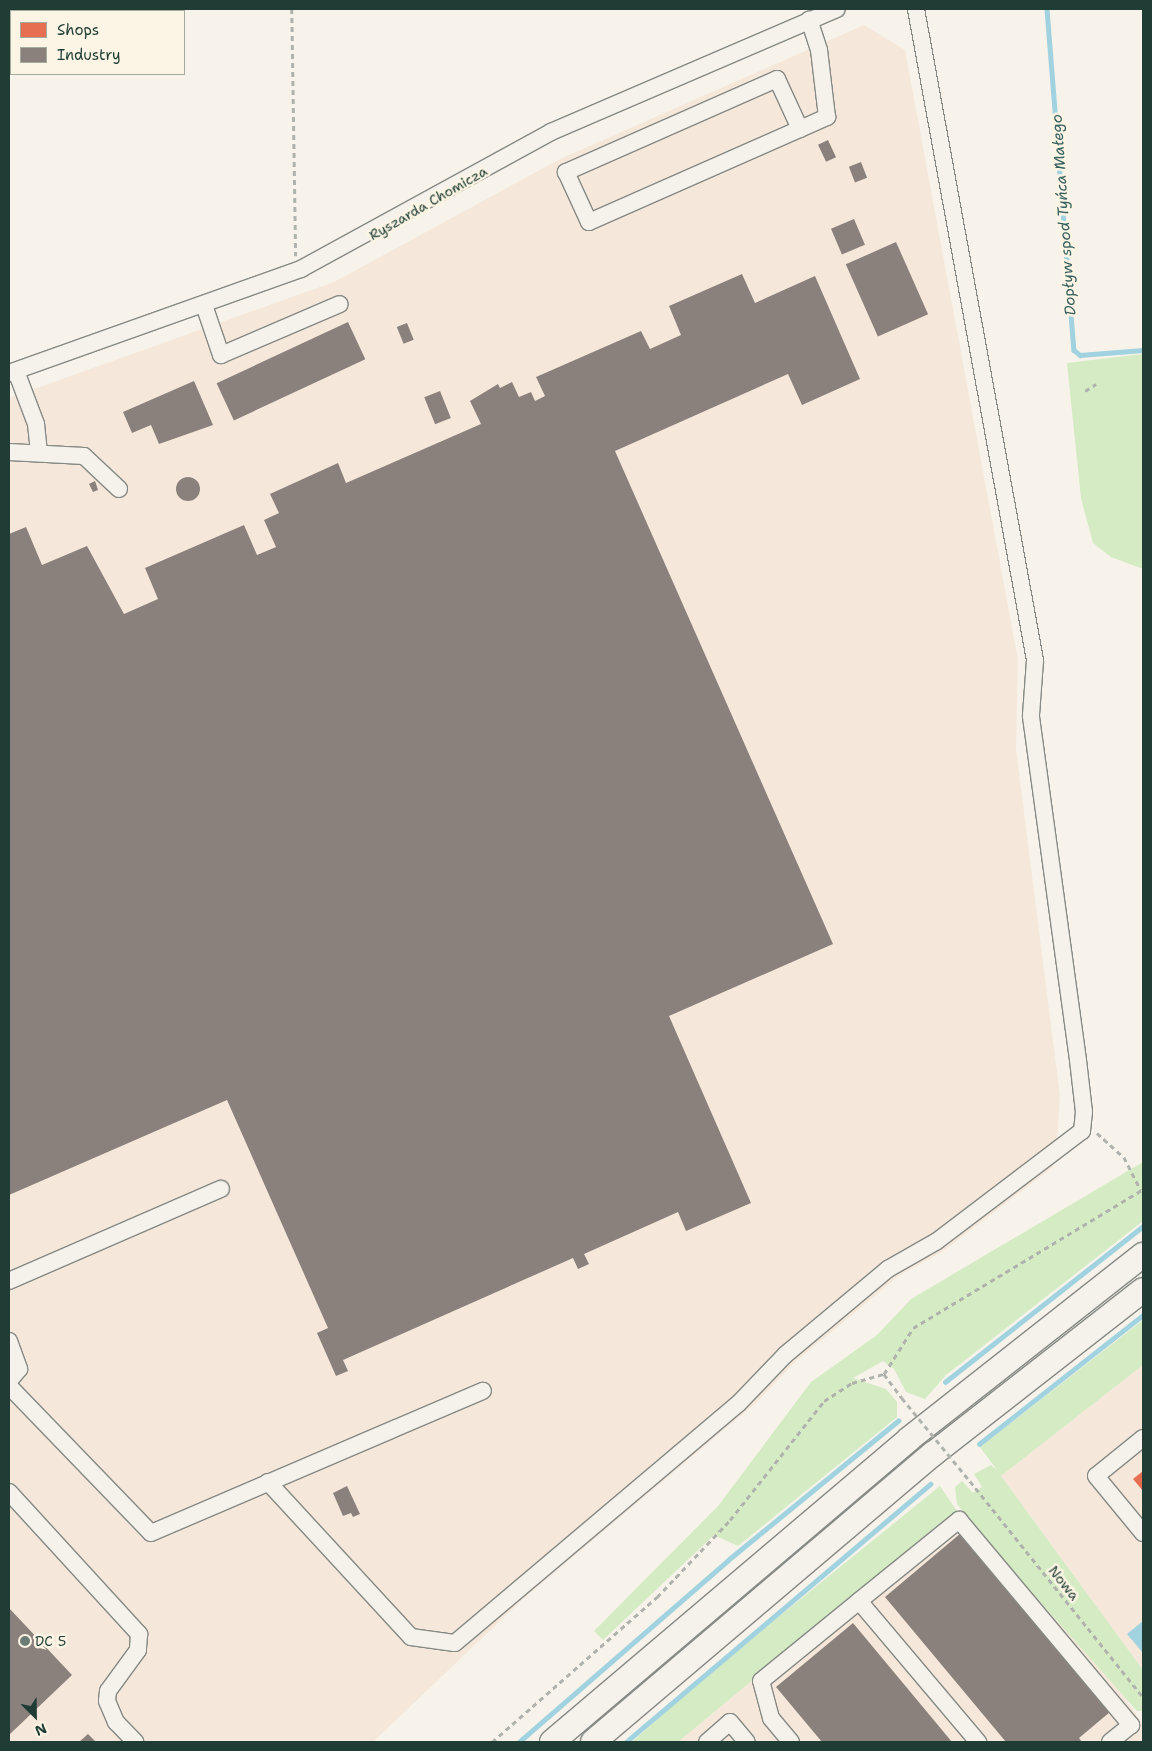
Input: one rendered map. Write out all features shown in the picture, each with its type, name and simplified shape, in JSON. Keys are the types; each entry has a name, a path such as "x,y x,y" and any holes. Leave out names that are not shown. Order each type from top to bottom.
{"highway":[{"path":"552,1742 908,1439 1143,1255"},
{"path":"593,1742 927,1459 1143,1290"}],"street":[{"name":"Ryszarda Chomicza","path":"12,372 302,270 551,132 837,9"},
{"path":"268,1482 411,1637 455,1643 582,1531 738,1404 785,1355 888,1269 937,1241 1082,1131 1084,1112 1079,1069 1031,715 1035,660 916,9"},
{"path":"800,129 778,79 566,172 589,222 800,129 827,117 829,109 810,20"},
{"path":"204,305 221,355 340,304"},
{"path":"12,372 36,424 39,453"},
{"path":"9,452 84,456 120,489"},
{"path":"9,1281 221,1189"},
{"path":"9,1341 19,1369 9,1381"},
{"path":"9,1386 151,1533 483,1391"},
{"path":"1143,1438 1096,1476 1143,1532"},
{"path":"9,1492 139,1634 138,1650 108,1692 107,1701 116,1722 135,1742"},
{"path":"792,1742 771,1718 761,1681 959,1520 1131,1724 1110,1742"},
{"path":"858,1601 978,1742"},
{"path":"707,1742 730,1722 747,1742"}],"path":[{"path":"292,9 295,252 302,270"},
{"path":"1085,391 1096,384"},
{"path":"492,1742 657,1596 730,1520 824,1401 852,1382 884,1374 913,1328 1142,1190 1109,1140 1082,1131"},
{"name":"Nowa","path":"884,1374 1143,1697"}],"shaded area":[{"path":"864,25 905,50 1018,660 1016,749 1060,1096 1057,1143 1044,1152 1053,1167 942,1252 900,1275 795,1362 757,1402 523,1599 373,1742 9,1742 9,398 334,282 560,159"},
{"path":"1143,1365 1143,1670 1001,1476"},
{"path":"958,1511 1120,1690 1143,1725 1143,1742 678,1742"}],"green space":[{"path":"1143,354 1143,569 1111,557 1093,543 1081,498 1067,363"},
{"path":"1143,1162 1143,1221 946,1375 925,1399 906,1392 894,1369 883,1361 853,1378 886,1389 897,1402 897,1417 738,1546 714,1535 603,1640 594,1631 718,1506 811,1382 877,1335 911,1299"},
{"path":"1143,1320 1143,1365 1001,1476 1143,1670 1143,1711 1137,1711 987,1542 957,1504 955,1487 962,1481 973,1493 982,1487 974,1474 991,1465 997,1470 980,1447"},
{"path":"940,1486 957,1511 678,1742 632,1742 708,1674"}],"water":[{"path":"1143,1621 1143,1653 1127,1634"}],"building: Shops":[{"path":"1143,1471 1143,1491 1133,1479"}],"building: Industry":[{"path":"828,140 836,157 826,162 818,145"},
{"path":"861,162 867,178 855,183 849,167"},
{"path":"854,219 865,245 842,255 831,229"},
{"path":"896,242 928,314 878,337 846,264"},
{"path":"742,274 755,303 815,276 860,379 802,405 788,374 615,451 833,944 669,1016 751,1203 686,1231 678,1212 584,1254 589,1264 578,1269 573,1258 343,1360 348,1371 336,1376 317,1333 328,1328 227,1100 9,1195 9,534 26,527 42,565 87,546 124,614 158,599 145,568 244,525 257,555 276,547 264,520 279,513 270,494 338,463 346,483 481,424 470,401 498,384 500,388 512,382 519,397 531,392 535,401 545,396 536,377 641,331 650,349 681,335 669,306"},
{"path":"348,322 365,359 234,420 217,383"},
{"path":"407,323 414,340 404,344 397,327"},
{"path":"194,381 213,425 159,444 151,425 132,433 123,412"},
{"path":"440,391 451,418 435,424 424,397"},
{"path":"188,477 196,481 200,489 196,497 188,501 180,497 176,489 180,481"},
{"path":"95,481 98,490 93,492 89,484"},
{"path":"347,1486 360,1514 353,1517 351,1513 343,1516 333,1493"},
{"path":"961,1533 1110,1712 1079,1738 1082,1742 1006,1742 885,1597"},
{"name":"DC 5","path":"9,1608 72,1675 9,1735"},
{"path":"853,1623 952,1742 822,1742 776,1687"},
{"path":"88,1734 96,1742 79,1742"}],"waterway":[{"name":"Dopływ spod Tyńca Małego","path":"1047,9 1074,350 1080,355 1143,350"},
{"path":"945,1382 1143,1226"},
{"path":"979,1444 1143,1315"},
{"path":"519,1742 728,1560 898,1421"},
{"path":"626,1742 930,1484"}],"place":[{"name":"DC 5","path":"25,1641"}]}
